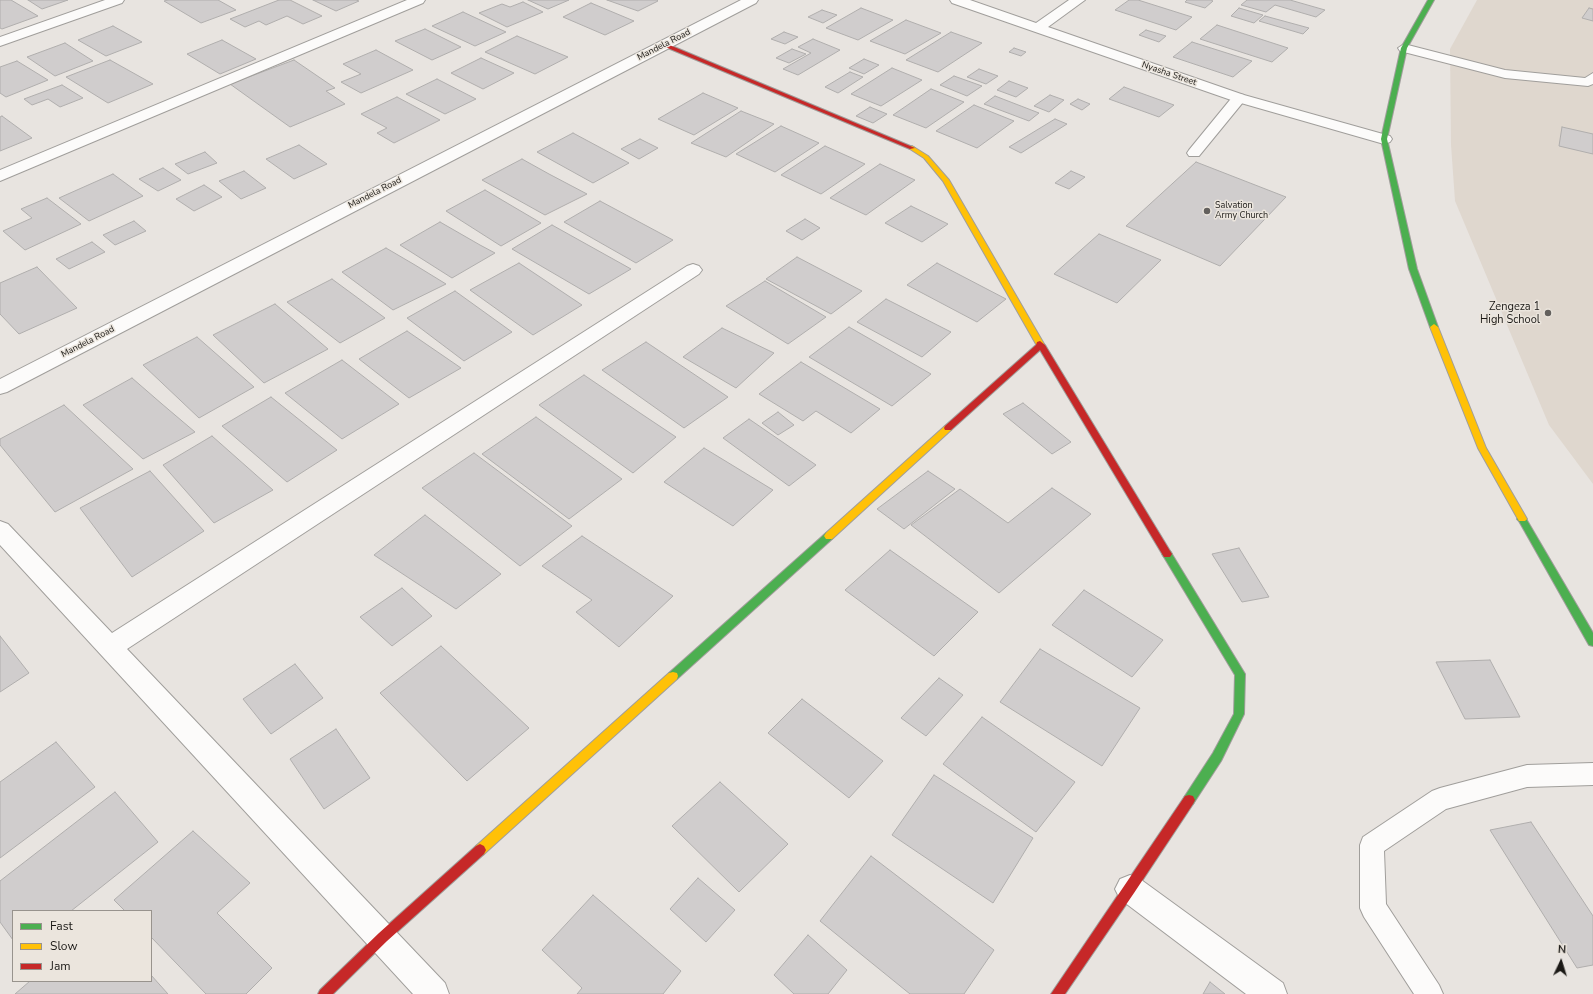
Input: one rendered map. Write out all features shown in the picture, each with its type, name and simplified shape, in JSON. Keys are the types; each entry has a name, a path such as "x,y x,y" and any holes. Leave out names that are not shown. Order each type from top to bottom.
{"street":[{"path":"0,42 117,0"},
{"path":"0,176 418,0"},
{"name":"Mandela Road","path":"0,387 751,0"},
{"name":"Nyasha Street","path":"957,0 1239,98 1384,139"},
{"path":"1037,28 1078,0"},
{"path":"1431,0 1404,48 1384,139 1413,269 1440,343 1482,448 1593,642"},
{"path":"665,45 907,145 926,157 946,180 1041,345 1240,674 1239,714 1217,757 1130,889 1057,994"},
{"path":"110,648 693,270"},
{"path":"324,994 383,937 1041,345"},
{"path":"0,530 383,937 434,994"},
{"path":"1130,889 1272,994"}],"lane":[{"path":"1404,48 1505,74 1588,82 1593,76"},
{"path":"1194,153 1239,98"},
{"path":"1430,994 1373,908 1372,845 1440,799 1527,776 1593,774"}],"shaded area":[{"name":"Zengeza 1 High School","path":"1477,0 1593,0 1593,484 1549,425 1455,201 1451,145 1450,49"}],"building":[{"path":"0,0 11,0 38,16 2,29 0,28"},
{"path":"28,0 68,0 42,9"},
{"path":"218,0 236,10 201,23 164,1"},
{"path":"279,0 290,0 322,16 303,24 287,16 266,25 259,21 245,27 230,19"},
{"path":"313,0 356,0 359,1 336,11"},
{"path":"528,0 569,0 548,9"},
{"path":"607,0 657,0 658,1 638,11"},
{"path":"1129,0 1138,0 1192,17 1176,30 1115,10"},
{"path":"1187,0 1213,1 1205,8 1185,2"},
{"path":"1247,0 1290,0 1325,10 1316,17 1275,5 1266,12 1241,5"},
{"path":"523,2 543,12 507,27 479,13 502,4 510,7"},
{"path":"591,3 634,21 605,35 563,17"},
{"path":"861,8 893,20 858,40 826,28"},
{"path":"1239,8 1263,15 1254,23 1231,16"},
{"path":"1589,8 1593,9 1593,21 1582,18"},
{"path":"822,10 837,15 823,23 808,17"},
{"path":"463,12 506,32 475,46 432,26"},
{"path":"1265,16 1309,28 1303,34 1259,21"},
{"path":"906,20 941,33 905,54 870,41"},
{"path":"1217,25 1288,48 1272,62 1200,39"},
{"path":"113,26 142,42 106,56 78,40"},
{"path":"425,29 461,47 432,60 395,41"},
{"path":"1146,30 1166,36 1159,42 1139,35"},
{"path":"784,32 798,37 785,44 771,39"},
{"path":"951,32 982,43 938,72 906,60"},
{"path":"517,36 568,57 535,74 485,52"},
{"path":"813,39 840,50 798,75 783,69 811,53 798,47"},
{"path":"222,40 256,59 220,74 187,54"},
{"path":"1192,42 1252,61 1233,77 1173,57"},
{"path":"65,43 93,61 55,76 27,57"},
{"path":"1014,48 1026,52 1021,56 1009,52"},
{"path":"792,49 806,54 789,63 776,58"},
{"path":"376,50 413,70 361,93 341,82 361,74 343,64"},
{"path":"481,58 514,73 483,89 451,73"},
{"path":"864,59 879,65 864,74 849,68"},
{"path":"110,60 153,84 108,103 66,77"},
{"path":"294,60 335,88 326,91 345,104 290,127 230,84"},
{"path":"17,61 48,80 6,97 0,93 0,67"},
{"path":"892,68 922,80 881,106 851,94"},
{"path":"979,69 998,76 986,84 967,77"},
{"path":"850,72 863,77 838,93 825,87"},
{"path":"954,76 982,86 967,96 940,85"},
{"path":"437,79 476,99 445,114 406,94"},
{"path":"1009,81 1028,88 1016,97 997,90"},
{"path":"62,85 83,98 60,107 48,99 32,105 24,99"},
{"path":"1124,87 1174,105 1159,117 1109,99"},
{"path":"931,89 964,102 926,128 893,115"},
{"path":"703,93 738,108 694,135 658,119"},
{"path":"1050,95 1064,100 1049,112 1034,106"},
{"path":"995,96 1039,113 1029,121 984,104"},
{"path":"397,97 440,120 394,143 377,133 387,128 361,114"},
{"path":"1078,99 1090,104 1082,110 1070,104"},
{"path":"974,105 1014,121 977,148 936,131"},
{"path":"870,107 887,114 873,123 856,116"},
{"path":"741,111 774,124 726,157 691,143"},
{"path":"2,116 32,138 0,151 0,117"},
{"path":"1055,119 1067,124 1021,153 1009,147"},
{"path":"781,126 819,143 775,172 736,154"},
{"path":"1562,127 1593,134 1593,154 1559,146"},
{"path":"573,133 629,163 593,183 537,152"},
{"path":"640,139 658,148 639,159 621,149"},
{"path":"299,145 327,164 294,179 266,159"},
{"path":"825,146 865,164 821,194 781,175"},
{"path":"205,152 217,163 188,174 175,164"},
{"path":"522,159 587,194 545,215 482,180"},
{"name":"Salvation Army Church","path":"1196,162 1286,197 1220,266 1126,226"},
{"path":"880,164 915,180 866,215 830,198"},
{"path":"163,168 181,180 158,191 139,179"},
{"path":"244,171 266,188 241,199 219,181"},
{"path":"1071,171 1085,177 1069,189 1055,183"},
{"path":"113,174 143,196 89,221 59,198"},
{"path":"204,185 222,197 194,211 176,199"},
{"path":"485,190 541,223 501,246 446,211"},
{"path":"47,198 81,224 25,250 3,231 32,218 21,209"},
{"path":"600,201 673,240 636,263 564,222"},
{"path":"911,206 948,224 922,242 885,223"},
{"path":"805,219 820,228 802,240 786,231"},
{"path":"134,221 146,231 115,245 103,235"},
{"path":"440,222 495,253 452,278 400,245"},
{"path":"552,225 631,269 589,294 512,249"},
{"path":"1099,234 1161,260 1117,303 1054,274"},
{"path":"92,242 105,252 69,269 56,259"},
{"path":"386,248 446,284 393,310 342,272"},
{"path":"797,257 862,291 831,314 766,279"},
{"path":"519,263 582,305 533,335 470,290"},
{"path":"937,263 1006,299 977,322 907,285"},
{"path":"37,267 77,308 19,334 0,314 0,283"},
{"path":"332,279 385,318 340,343 287,302"},
{"path":"765,281 826,317 788,344 726,306"},
{"path":"455,291 512,332 464,361 407,318"},
{"path":"886,299 951,332 922,357 857,322"},
{"path":"275,304 328,349 264,383 213,335"},
{"path":"849,327 931,374 892,406 809,357"},
{"path":"722,328 774,353 736,388 683,357"},
{"path":"407,331 461,368 409,398 359,359"},
{"path":"197,337 254,387 199,418 143,365"},
{"path":"646,342 728,397 684,428 602,370"},
{"path":"342,360 399,404 342,439 285,393"},
{"path":"801,362 880,409 851,433 816,411 803,421 759,394"},
{"path":"584,375 676,437 633,473 539,405"},
{"path":"132,378 195,432 143,459 83,405"},
{"path":"271,397 337,450 287,482 222,426"},
{"path":"1023,403 1071,442 1052,454 1003,414"},
{"path":"64,405 133,469 55,512 0,445 0,439"},
{"path":"778,412 794,425 778,435 762,423"},
{"path":"536,417 622,479 569,519 482,454"},
{"path":"749,419 816,465 789,486 723,438"},
{"path":"212,436 273,490 214,523 163,465"},
{"path":"704,448 773,490 733,526 664,482"},
{"path":"474,453 572,526 520,566 422,488"},
{"path":"150,471 204,531 132,577 80,508"},
{"path":"928,471 955,489 904,529 877,509"},
{"path":"1052,488 1091,514 999,593 911,525 960,489 1008,523"},
{"path":"425,515 501,574 456,609 374,555"},
{"path":"582,536 673,596 619,647 576,612 592,600 542,566"},
{"path":"1239,548 1269,597 1242,602 1212,554"},
{"path":"890,550 978,612 934,656 845,590"},
{"path":"402,588 432,616 392,646 360,617"},
{"path":"1084,590 1163,640 1132,677 1052,625"},
{"path":"0,636 29,673 0,692"},
{"path":"441,646 529,728 467,781 380,693"},
{"path":"1040,649 1140,708 1102,766 1000,702"},
{"path":"1490,660 1520,717 1465,719 1436,662"},
{"path":"295,664 323,698 271,734 243,699"},
{"path":"939,678 963,695 926,736 901,718"},
{"path":"802,699 883,761 849,798 768,733"},
{"path":"982,717 1075,782 1036,832 943,764"},
{"path":"336,729 370,778 324,809 290,759"},
{"path":"56,742 95,787 0,858 0,782"},
{"path":"934,775 1033,838 993,903 892,835"},
{"path":"720,782 788,844 739,892 672,826"},
{"path":"115,792 158,842 72,910 12,910 12,939 0,922 0,881"},
{"path":"1531,822 1593,916 1593,965 1577,968 1490,830"},
{"path":"193,831 250,883 217,913 272,968 246,994 206,994 152,938 152,910 124,910 114,900"},
{"path":"871,856 994,950 964,994 910,994 820,921"},
{"path":"698,878 735,910 706,942 670,909"},
{"path":"593,895 681,971 663,994 577,994 582,988 542,950"},
{"path":"808,935 847,970 828,994 794,994 774,975"},
{"path":"152,976 168,994 15,994 29,982 152,982"},
{"path":"1210,982 1225,994 1203,994"}],"traffic: fast":[{"path":"1431,0 1404,48 1384,139 1413,269 1434,327"},
{"path":"1522,519 1593,642"},
{"path":"673,676 829,536"},
{"path":"1167,554 1240,674 1239,714 1217,757 1189,800"}],"traffic: slow":[{"path":"912,148 926,157 946,180 1040,344"},
{"path":"1434,327 1482,448 1522,519"},
{"path":"829,536 948,428"},
{"path":"480,850 673,676"}],"traffic: jam":[{"path":"665,45 912,148"},
{"path":"1040,344 1167,554"},
{"path":"948,428 1041,345"},
{"path":"1057,994 1130,889 1189,800"},
{"path":"324,994 383,937 480,850"}],"place":[{"name":"Salvation Army Church","path":"1207,211"},
{"name":"Zengeza 1 High School","path":"1548,313"}]}
